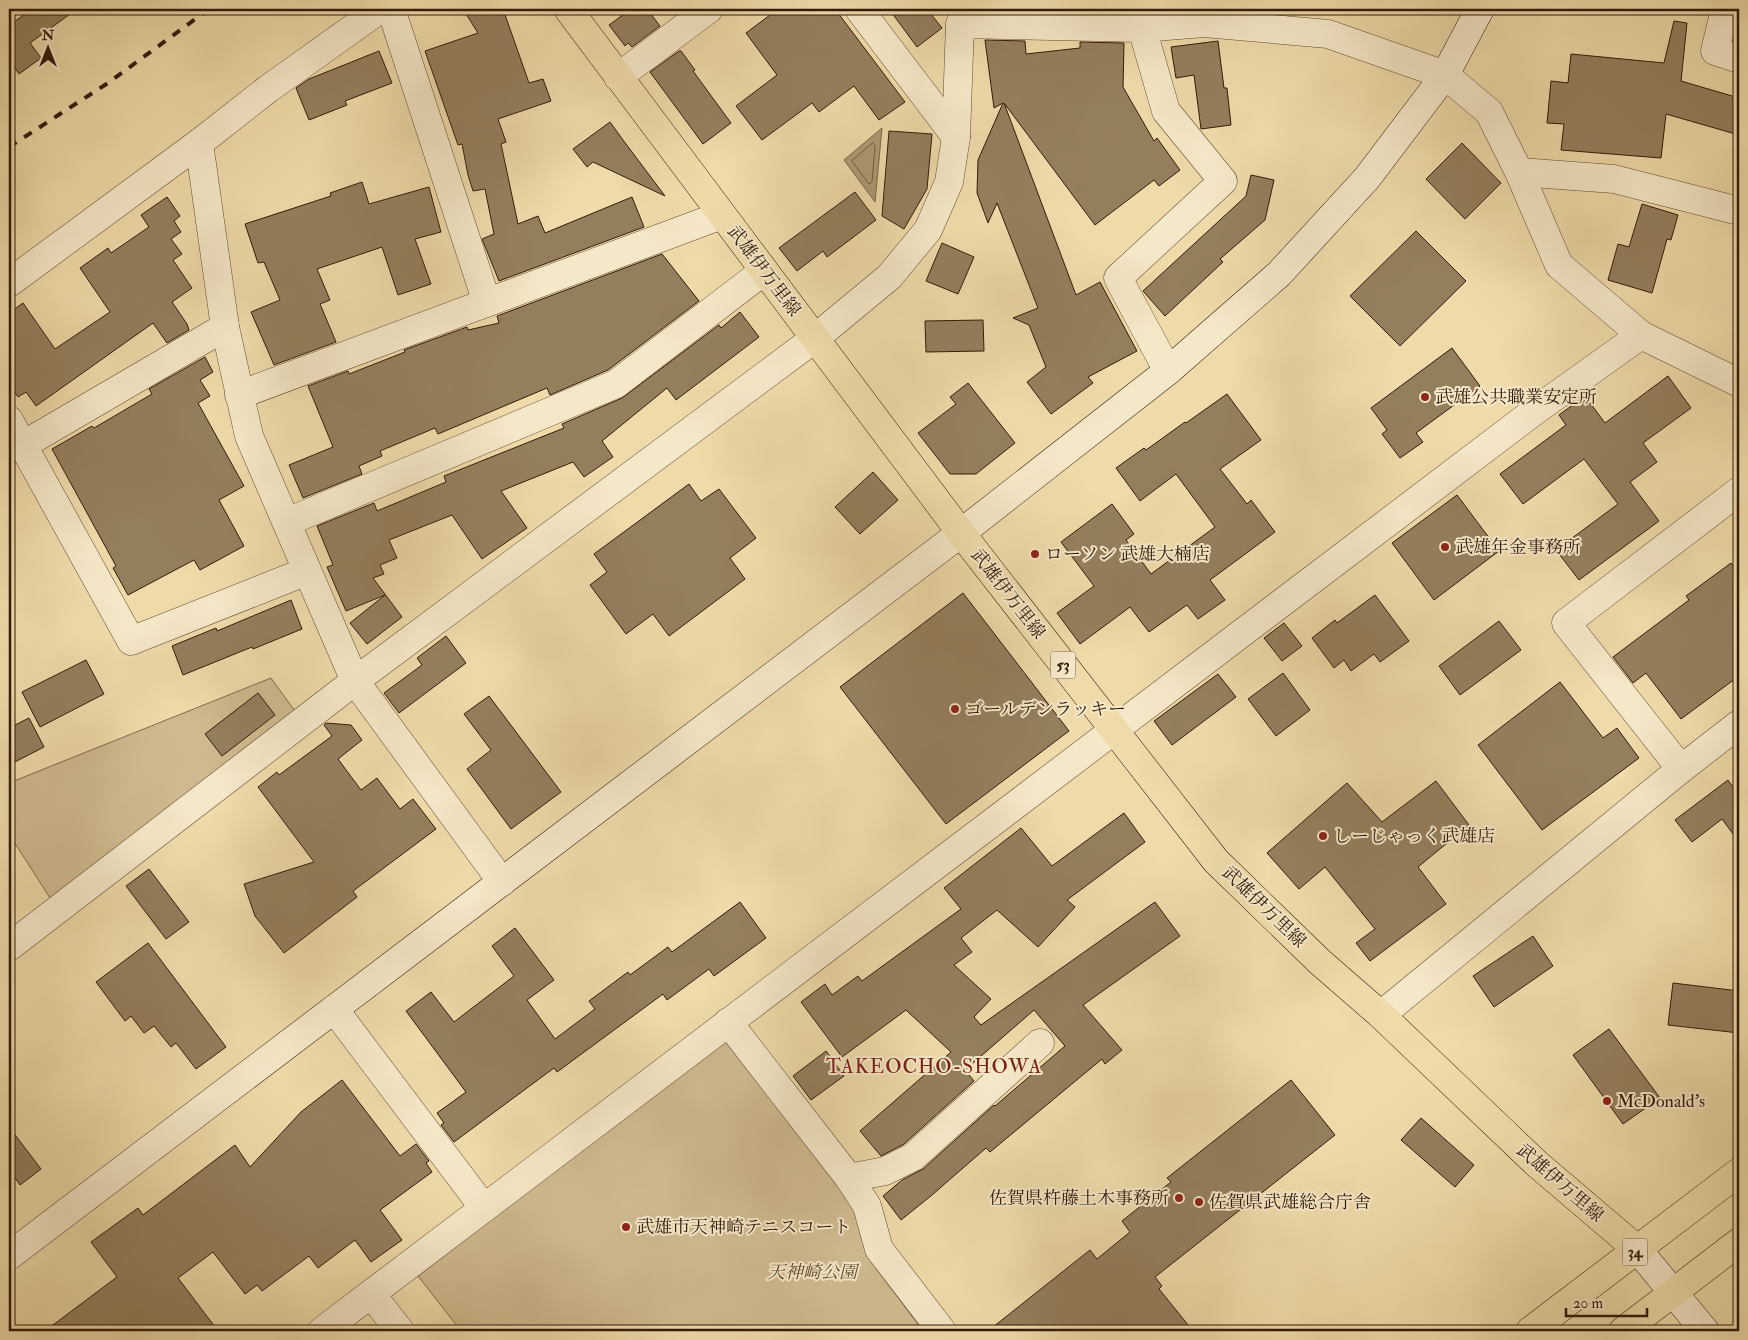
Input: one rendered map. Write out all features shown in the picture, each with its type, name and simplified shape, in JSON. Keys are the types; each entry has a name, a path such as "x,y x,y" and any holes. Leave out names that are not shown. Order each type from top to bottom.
{"main road":[{"name":"武雄伊万里線","path":"568,9 961,533 1216,860 1320,962 1381,1015 1536,1163 1638,1250"},
{"name":"34","path":"1530,1331 1739,1172"},
{"path":"1622,1331 1739,1242"}],"street":[{"path":"9,282 199,143 268,89 380,9"},
{"path":"391,9 487,302"},
{"path":"618,77 710,9"},
{"path":"859,9 956,137"},
{"path":"9,1256 961,533 1168,372 1279,274 1367,178 1445,75 1480,9"},
{"path":"1725,9 1715,51 1739,59"},
{"path":"9,947 355,681 814,339 890,277 928,230 949,182 956,137 958,17 1142,28 1205,16 1328,34 1445,75 1489,112 1519,172 1559,265 1641,334 1739,383"},
{"path":"1142,28 1166,111 1223,181 1118,278 1168,372"},
{"path":"199,143 225,327 249,436 355,681 502,882"},
{"path":"1519,172 1614,180 1739,211"},
{"path":"239,395 722,215"},
{"path":"286,522 616,384 764,270"},
{"path":"23,444 225,327"},
{"path":"322,1331 1528,416 1641,334"},
{"path":"9,420 131,641 307,571"},
{"path":"1681,770 1566,623 1739,491"},
{"path":"1381,1015 1739,724"},
{"path":"334,1009 484,1208"},
{"path":"728,1022 848,1178 867,1206 879,1249 942,1331"},
{"path":"848,1178 884,1171 913,1157 1040,1043"},
{"path":"1638,1250 1705,1331"},
{"path":"371,1294 400,1331"}],"green space":[{"path":"271,678 297,714 50,898 9,834 9,783"},
{"name":"武雄市天神崎テニスコート","path":"726,1038 853,1204 872,1263 923,1331 461,1331 418,1276"}],"water":[{"path":"882,128 875,202 844,160"}],"building":[{"path":"33,9 77,9 30,43 41,58 19,74 9,59 9,13 15,21"},
{"path":"463,9 503,9 529,83 543,79 551,101 498,119 506,142 501,144 518,224 538,216 545,233 632,197 644,227 499,281 482,239 494,234 485,189 473,191 462,144 458,145 425,51 478,33"},
{"path":"631,9 647,9 660,26 632,47 628,43 625,46 609,25"},
{"path":"778,9 835,9 905,102 879,120 854,86 819,112 812,103 762,140 736,106 777,75 746,33"},
{"path":"889,9 927,9 942,28 917,47"},
{"path":"1080,9 1121,9 1121,12 1080,11"},
{"path":"1674,21 1687,23 1681,81 1739,98 1739,135 1666,114 1661,158 1561,150 1564,124 1547,123 1551,81 1568,83 1571,54 1664,63"},
{"path":"985,40 1025,41 1026,54 1080,48 1080,42 1124,43 1123,87 1154,141 1157,138 1180,170 1159,186 1154,180 1095,225 1004,103 1076,295 1100,282 1137,351 1088,377 1093,383 1051,414 1027,382 1046,367 1029,325 1013,318 1038,308 997,203 988,223 977,193 978,160 1003,103 994,108"},
{"path":"1218,41 1224,88 1227,88 1231,125 1201,129 1194,75 1176,78 1171,47"},
{"path":"379,51 392,83 345,101 347,105 309,120 296,88 309,79"},
{"path":"681,51 695,70 693,71 731,123 703,144 650,72"},
{"path":"610,122 665,196 593,162 587,167 573,149"},
{"path":"889,131 932,134 927,189 904,229 882,216"},
{"path":"1462,143 1501,183 1465,219 1426,179"},
{"path":"1251,175 1274,180 1265,220 1220,259 1223,262 1165,316 1143,291 1246,196"},
{"path":"362,182 369,204 429,187 441,232 415,239 431,284 398,295 382,247 317,269 330,300 320,304 336,342 274,365 251,312 280,300 264,262 258,263 245,224 331,196 330,193"},
{"path":"855,192 876,220 827,257 823,251 797,271 779,248"},
{"path":"167,197 180,216 174,221 181,232 171,239 182,254 173,260 192,288 172,302 189,330 167,343 153,323 36,406 26,392 18,397 9,383 9,313 23,303 55,349 110,312 80,268 108,248 111,253 149,227 141,215"},
{"path":"1642,204 1678,215 1671,240 1667,239 1652,293 1608,280 1618,244 1629,247"},
{"path":"1416,231 1466,281 1400,346 1350,296"},
{"path":"942,243 974,257 958,294 926,281"},
{"path":"662,254 699,301 608,370 550,395 547,388 438,434 435,428 380,451 382,456 359,466 362,474 303,498 289,465 333,447 308,386 348,371 349,374 405,352 404,350 467,327 468,330 499,323 497,316"},
{"path":"740,312 759,337 676,400 667,388 602,441 613,457 584,477 573,462 501,491 527,528 482,559 452,515 389,540 397,558 380,565 384,574 373,578 402,617 367,644 350,623 385,595 346,611 327,567 333,565 317,526 374,503 377,511 446,482 444,476 564,428 562,424 622,398 719,325 721,328"},
{"path":"983,320 984,351 926,352 925,321"},
{"name":"武雄公共職業安定所","path":"1452,348 1480,386 1416,433 1423,442 1400,458 1382,434 1387,430 1371,408"},
{"path":"205,357 213,372 200,380 210,396 198,403 244,486 219,500 244,546 200,570 194,560 128,595 113,568 116,566 52,449 92,426 94,428 152,394 149,389"},
{"path":"1668,376 1691,408 1643,443 1657,462 1630,482 1659,521 1579,580 1556,550 1618,504 1584,459 1523,504 1500,474 1566,425 1559,415 1585,396 1605,423"},
{"path":"968,383 1015,443 976,474 950,474 918,433 956,404 950,397"},
{"path":"1227,394 1261,440 1220,469 1247,504 1251,500 1275,532 1210,580 1225,600 1198,619 1187,605 1149,632 1130,607 1080,644 1057,613 1094,586 1061,542 1112,504 1134,534 1126,540 1151,574 1215,527 1176,474 1140,501 1116,468 1144,448 1146,450"},
{"path":"873,472 898,500 860,534 835,507"},
{"path":"689,484 701,501 719,489 756,538 730,558 745,579 669,636 653,614 626,634 590,585 607,572 594,554"},
{"name":"武雄年金事務所","path":"1457,495 1499,551 1434,600 1392,543"},
{"path":"1731,563 1739,574 1739,676 1681,719 1646,673 1633,683 1613,657 1689,600 1686,596"},
{"name":"ゴールデンラッキー","path":"963,593 1069,731 946,824 840,687"},
{"path":"1375,595 1409,641 1380,662 1374,654 1351,671 1344,660 1334,668 1312,638 1335,620 1337,623"},
{"path":"291,600 302,629 183,675 172,646 216,628 217,631"},
{"path":"1499,621 1521,650 1460,695 1439,666"},
{"path":"1284,623 1302,646 1282,661 1264,638"},
{"path":"446,636 466,663 399,713 384,693 422,665 417,658"},
{"path":"86,660 104,694 40,727 22,692"},
{"path":"1283,673 1310,710 1276,736 1248,699"},
{"path":"1218,674 1236,697 1172,745 1154,721"},
{"path":"1560,682 1603,738 1617,728 1639,758 1542,830 1478,745"},
{"path":"258,693 275,715 222,756 205,734"},
{"path":"489,696 561,792 511,829 467,769 491,750 464,714"},
{"path":"29,718 44,747 9,765 9,728"},
{"path":"326,723 351,725 362,740 338,759 361,790 377,778 400,809 413,799 436,829 353,891 357,897 284,953 255,916 244,884 314,862 258,787 277,772 279,775 332,736 324,725"},
{"path":"1728,780 1739,796 1739,842 1722,819 1692,842 1675,820"},
{"path":"1436,781 1469,825 1418,867 1446,904 1370,961 1356,943 1375,929 1325,867 1299,889 1267,853 1347,783 1382,822"},
{"path":"1124,813 1145,842 1067,900 1075,907 1038,947 997,910 961,938 972,952 954,965 991,999 974,1017 981,1025 1155,902 1180,936 1083,1005 1122,1050 1105,1064 1102,1059 990,1152 986,1148 901,1220 883,1196 902,1180 923,1169 994,1105 1065,1046 1034,1010 965,1070 974,1081 904,1144 881,1156 860,1131 951,1052 906,1010 842,1057 801,1002 825,984 832,995 858,976 862,981 961,909 944,888 1021,828 1052,866"},
{"path":"149,869 189,922 166,939 126,886"},
{"path":"740,902 766,938 714,976 709,969 667,1000 663,994 557,1072 554,1068 454,1142 441,1125 444,1123 437,1113 466,1092 406,1011 431,992 454,1022 514,976 492,946 515,928 554,980 527,1000 555,1039 595,1009 589,1001 628,972 630,975 668,947 672,952"},
{"path":"1533,936 1553,966 1494,1007 1473,976"},
{"path":"148,943 226,1047 196,1069 176,1043 171,1047 154,1026 144,1033 131,1016 125,1021 96,982"},
{"path":"1673,983 1739,991 1739,1033 1668,1025"},
{"path":"1609,1029 1660,1098 1623,1124 1573,1055"},
{"path":"826,1051 844,1076 811,1100 793,1076"},
{"path":"342,1080 400,1156 416,1144 429,1161 426,1163 432,1172 380,1210 402,1240 371,1262 355,1240 318,1268 309,1256 262,1291 257,1285 245,1294 213,1252 178,1278 218,1331 45,1331 117,1277 91,1242 138,1208 143,1215 235,1145 250,1167 301,1112"},
{"name":"佐賀県武雄総合庁舎","path":"1291,1080 1335,1135 1155,1277 1162,1286 1159,1289 1193,1331 988,1331 1090,1250 1097,1259 1130,1232 1122,1221 1171,1182 1167,1178"},
{"path":"1421,1118 1474,1165 1455,1187 1401,1140"},
{"path":"9,1127 41,1169 20,1185 9,1169"}],"railway":[{"path":"9,147 108,83 209,9"}],"place":[{"name":"武雄公共職業安定所","path":"1425,397"},
{"name":"武雄年金事務所","path":"1445,547"},
{"name":"ローソン 武雄大楠店","path":"1035,554"},
{"name":"ゴールデンラッキー","path":"955,709"},
{"name":"しーじゃっく武雄店","path":"1323,836"},
{"name":"McDonald's","path":"1607,1101"},
{"name":"佐賀県杵藤土木事務所","path":"1179,1198"},
{"name":"佐賀県武雄総合庁舎","path":"1199,1202"},
{"name":"武雄市天神崎テニスコート","path":"626,1227"}],"district":[{"name":"TAKEOCHO-SHOWA","path":"934,1066"}],"park label":[{"name":"天神崎公園","path":"812,1272"}]}
